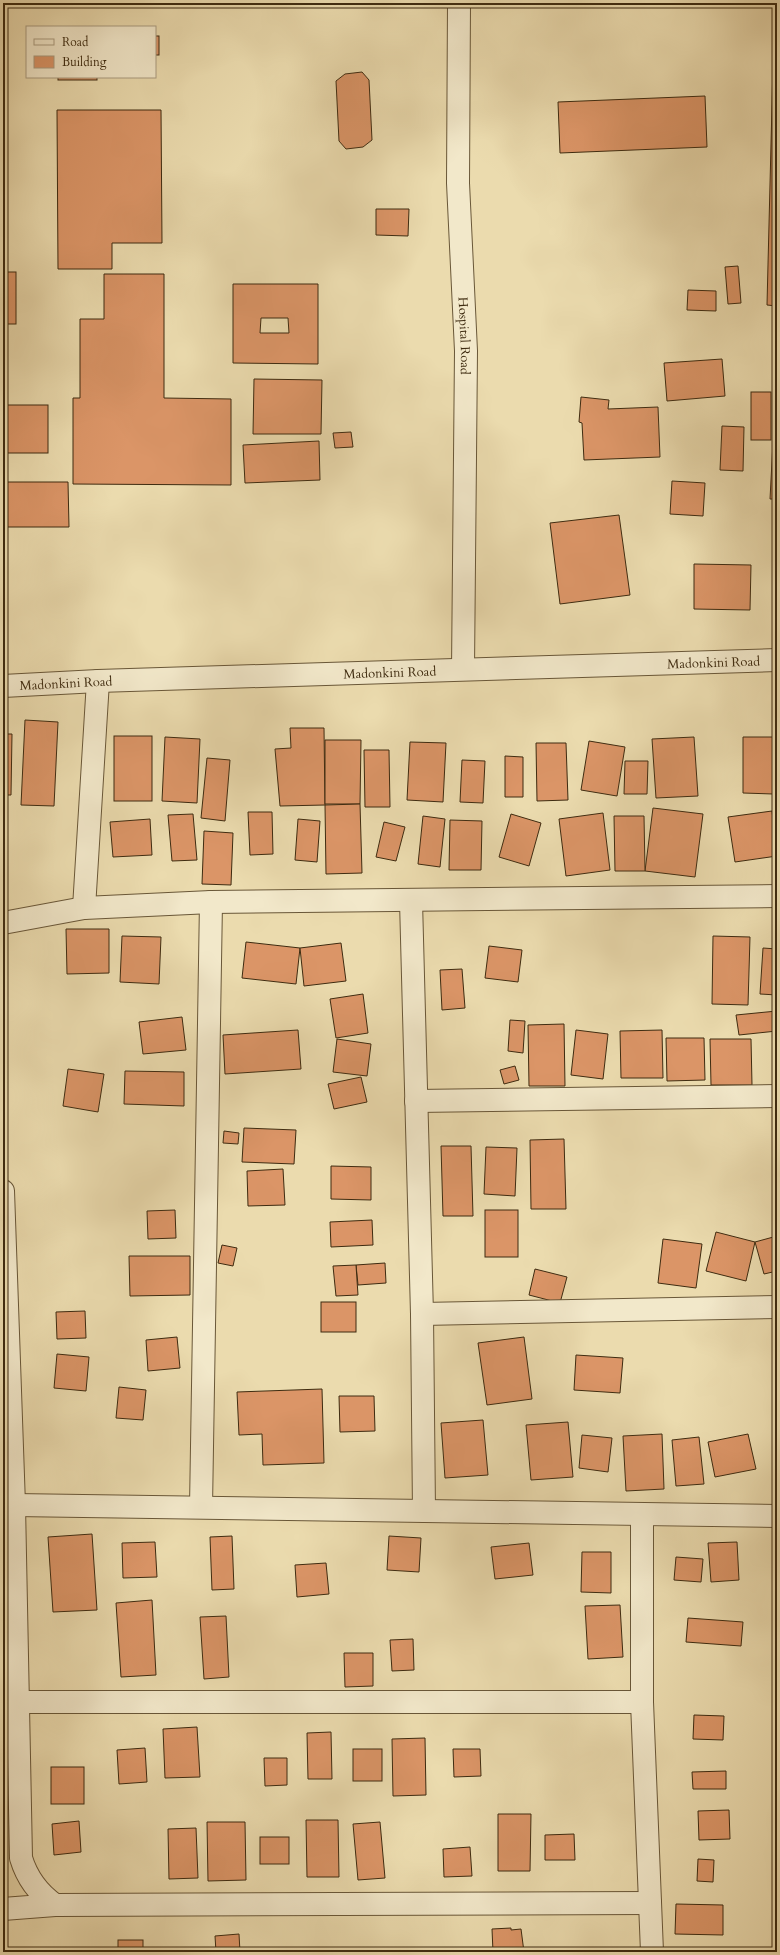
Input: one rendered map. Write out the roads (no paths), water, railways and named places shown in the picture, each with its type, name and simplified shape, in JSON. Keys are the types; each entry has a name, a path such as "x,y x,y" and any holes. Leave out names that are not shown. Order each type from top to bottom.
{"street":[{"name":"Hospital Road","path":"459,3 458,183 466,351 463,668"},
{"name":"Madonkini Road","path":"3,686 98,681 463,668 777,660"},
{"path":"84,908 98,681"},
{"path":"3,923 84,908 211,902 777,896"},
{"path":"411,901 422,1314 424,1511"},
{"path":"201,1507 211,902"},
{"path":"416,1100 777,1096"},
{"path":"3,1191 14,1505 21,1858 26,1873 34,1886 44,1898 55,1906"},
{"path":"422,1314 777,1307"},
{"path":"14,1505 777,1516"},
{"path":"642,1514 642,1702 652,1952"},
{"path":"19,1702 642,1702"},
{"path":"3,1909 55,1906 650,1903"}]}
